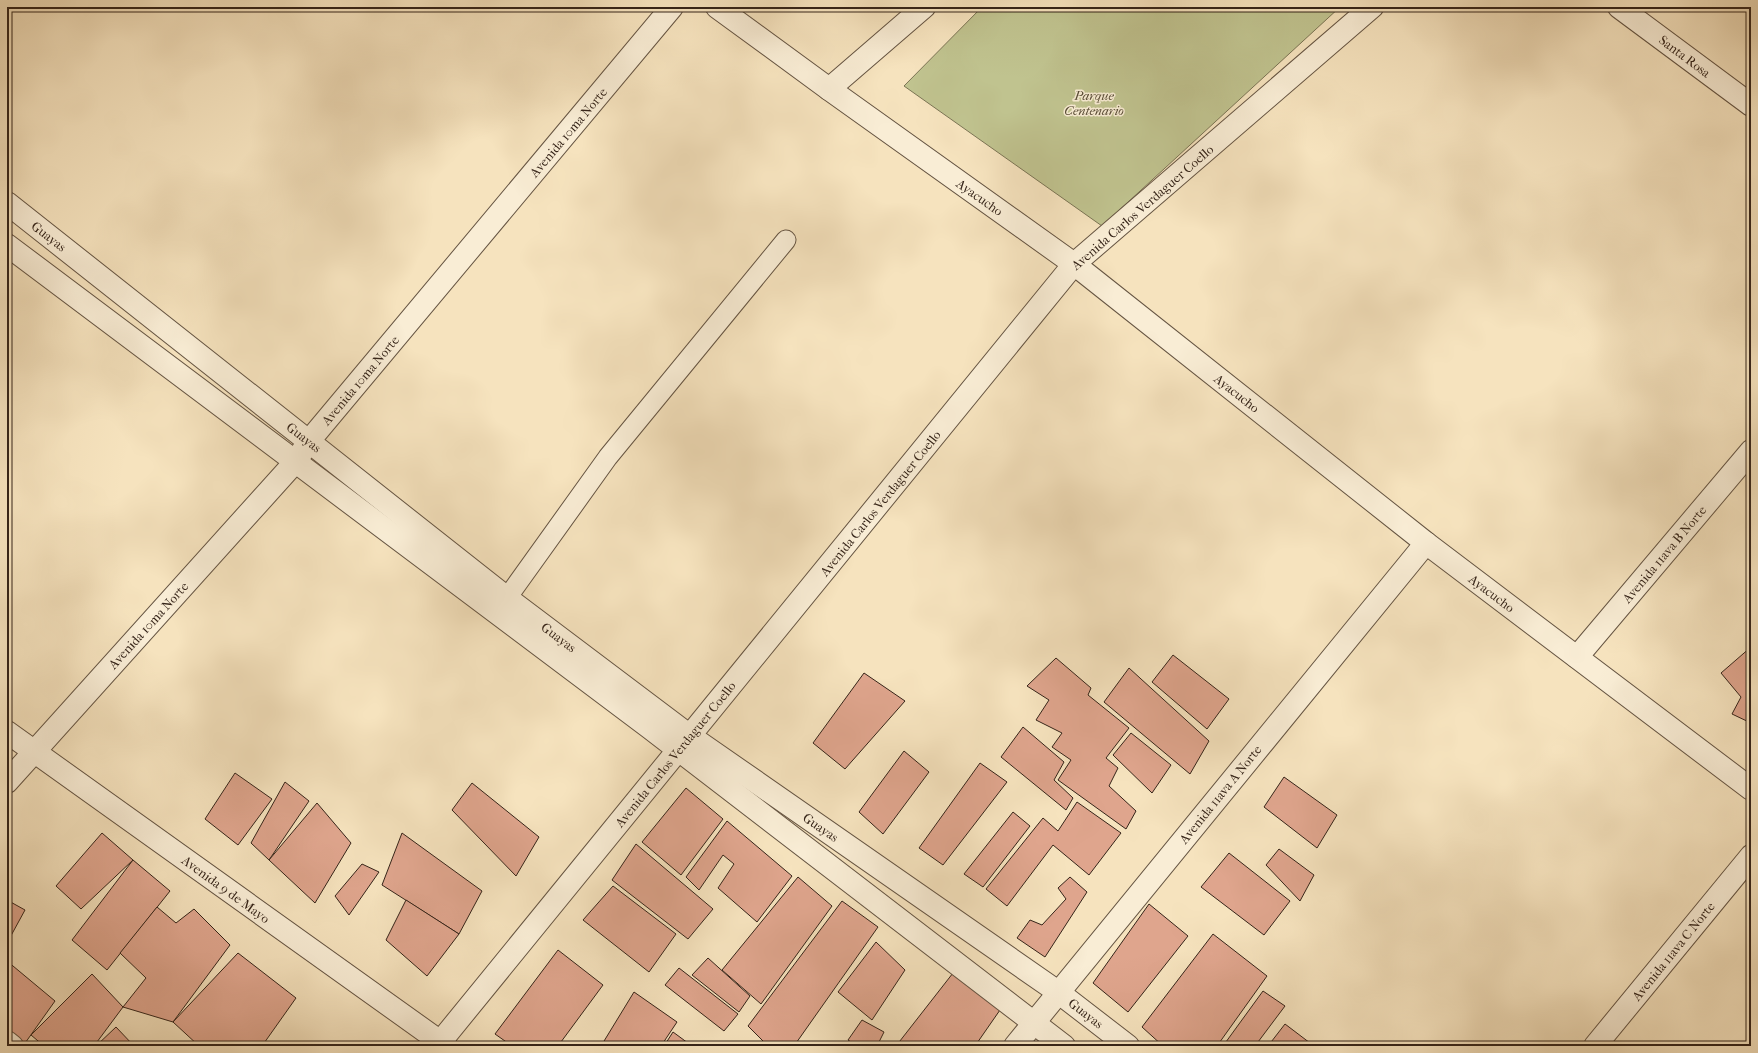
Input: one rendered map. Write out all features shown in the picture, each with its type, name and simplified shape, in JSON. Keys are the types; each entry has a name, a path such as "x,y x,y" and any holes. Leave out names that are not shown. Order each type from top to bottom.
{"street":[{"name":"Avenida 10ma Norte","path":"7,782 296,461 309,441 672,7"},
{"name":"Ayacucho","path":"717,7 1074,264 1426,543 1751,789"},
{"path":"829,89 924,7"},
{"name":"Avenida Carlos Verdaguer Coello","path":"441,1045 1074,264 1372,7"},
{"name":"Santa Rosa","path":"1619,7 1751,105"},
{"name":"Guayas","path":"7,203 507,598 685,743 1064,1046"},
{"name":"Guayas","path":"7,245 296,461 685,743 1058,992 1128,1046"},
{"name":"Avenida 11ava B Norte","path":"1577,657 1751,451"},
{"name":"Avenida 11ava A Norte","path":"1015,1046 1426,543"},
{"name":"Avenida 9 de Mayo","path":"7,732 441,1045"},
{"name":"Avenida 11ava C Norte","path":"1596,1046 1751,856"},
{"path":"7,1042 12,1046"}],"lane":[{"path":"507,598 608,457 786,240"}],"green space":[{"name":"Parque Centenario","path":"982,7 1340,7 1102,226 904,86"}],"building":[{"path":"1751,647 1751,723 1732,714 1741,697 1721,673"},
{"path":"1173,655 1229,699 1207,729 1152,682"},
{"path":"1056,658 1091,688 1088,695 1129,728 1106,758 1118,768 1109,786 1136,811 1126,829 1058,780 1071,760 1052,747 1062,733 1036,720 1049,700 1027,686"},
{"path":"1129,668 1209,741 1190,774 1104,702"},
{"path":"864,673 905,701 845,769 813,743"},
{"path":"1023,727 1064,762 1054,780 1073,798 1066,810 1001,757"},
{"path":"1131,733 1171,765 1152,793 1113,755"},
{"path":"904,751 929,772 883,834 859,812"},
{"path":"980,763 1007,782 943,865 919,848"},
{"path":"235,773 272,799 238,845 205,819"},
{"path":"1284,777 1337,815 1317,848 1264,807"},
{"path":"285,782 309,801 269,860 251,843"},
{"path":"472,783 539,837 516,876 452,810"},
{"path":"686,788 723,819 681,875 642,842"},
{"path":"1077,802 1121,833 1089,875 1053,845 1007,906 986,889 1043,818 1058,831"},
{"path":"317,803 351,843 315,903 269,860"},
{"path":"1013,812 1030,826 983,887 964,874"},
{"path":"727,821 792,876 757,922 718,888 734,864 723,855 699,890 686,877"},
{"path":"102,833 133,860 81,909 56,886"},
{"path":"402,833 482,891 459,934 382,885"},
{"path":"636,844 713,909 688,939 612,880"},
{"path":"1279,849 1314,875 1300,901 1266,865"},
{"path":"1229,853 1290,901 1264,935 1201,887"},
{"path":"133,860 170,891 107,970 72,940"},
{"path":"362,864 379,872 349,915 335,896"},
{"path":"798,877 832,906 761,1004 722,970"},
{"path":"1070,877 1087,892 1045,957 1017,938 1030,920 1042,925 1066,899 1058,888"},
{"path":"613,886 676,934 649,972 583,920"},
{"path":"7,900 25,910 7,943"},
{"path":"406,900 459,934 427,976 386,940"},
{"path":"842,901 878,927 794,1046 768,1046 748,1026"},
{"path":"1149,904 1188,936 1128,1012 1093,983"},
{"path":"157,907 176,923 194,909 230,945 173,1022 123,1007 146,978 120,953"},
{"path":"1213,934 1267,976 1217,1046 1163,1046 1142,1027"},
{"path":"876,942 905,970 872,1020 838,992"},
{"path":"558,950 603,985 558,1046 512,1046 495,1034"},
{"path":"238,953 296,998 262,1046 199,1046 173,1022"},
{"path":"708,958 750,996 739,1012 692,975"},
{"path":"7,961 55,1001 23,1046 7,1033"},
{"path":"679,968 738,1014 724,1031 665,985"},
{"path":"953,973 1000,1010 975,1046 896,1046"},
{"path":"92,974 123,1007 94,1046 44,1046 31,1035"},
{"path":"1263,991 1285,1006 1255,1046 1223,1046"},
{"path":"634,992 677,1022 661,1046 601,1046"},
{"path":"862,1020 884,1032 877,1046 857,1046 848,1040"},
{"path":"1285,1024 1314,1046 1268,1046"},
{"path":"116,1027 134,1046 96,1046"},
{"path":"673,1032 692,1046 664,1046"}]}
